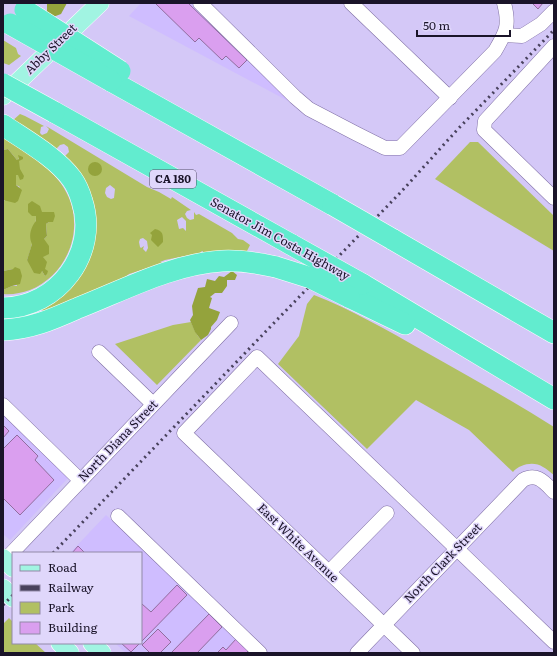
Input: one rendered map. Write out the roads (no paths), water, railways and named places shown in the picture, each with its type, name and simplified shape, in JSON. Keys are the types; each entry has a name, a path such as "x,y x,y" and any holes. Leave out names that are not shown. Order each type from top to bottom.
{"highway":[{"path":"20,6 116,76"},
{"path":"6,23 116,76 333,205 554,332"},
{"name":"Senator Jim Costa Highway","path":"3,84 292,245 355,291 554,399"},
{"path":"3,125 61,167 72,180 79,192 84,208 86,222 86,236 78,262 59,285 47,295 33,303 19,307 3,308"},
{"path":"3,330 30,327 152,278 202,264 237,261 255,263 276,267 355,291"}],"main road":[{"name":"Abby Street","path":"3,96 100,3"},
{"path":"3,588 12,597"},
{"path":"61,644 70,653"},
{"path":"93,644 102,653"}],"street":[{"path":"200,3 309,109 383,147 400,148 495,51 504,35 508,18 504,3"},
{"path":"351,3 450,98"},
{"path":"504,35 522,36 541,24 554,11"},
{"path":"554,46 485,121 484,130 554,198"},
{"name":"North Diana Street","path":"15,552 80,480 231,323"},
{"path":"99,352 153,404"},
{"name":"East White Avenue","path":"413,653 184,433 257,357 457,548"},
{"path":"3,405 80,480"},
{"name":"North Clark Street","path":"357,653 521,482 531,476 541,480 554,492"},
{"path":"329,572 387,513"},
{"path":"118,516 260,653"},
{"path":"457,548 554,642"}],"railway":[{"path":"54,552 401,192 457,130 554,30"},
{"path":"3,605 12,596"}]}
